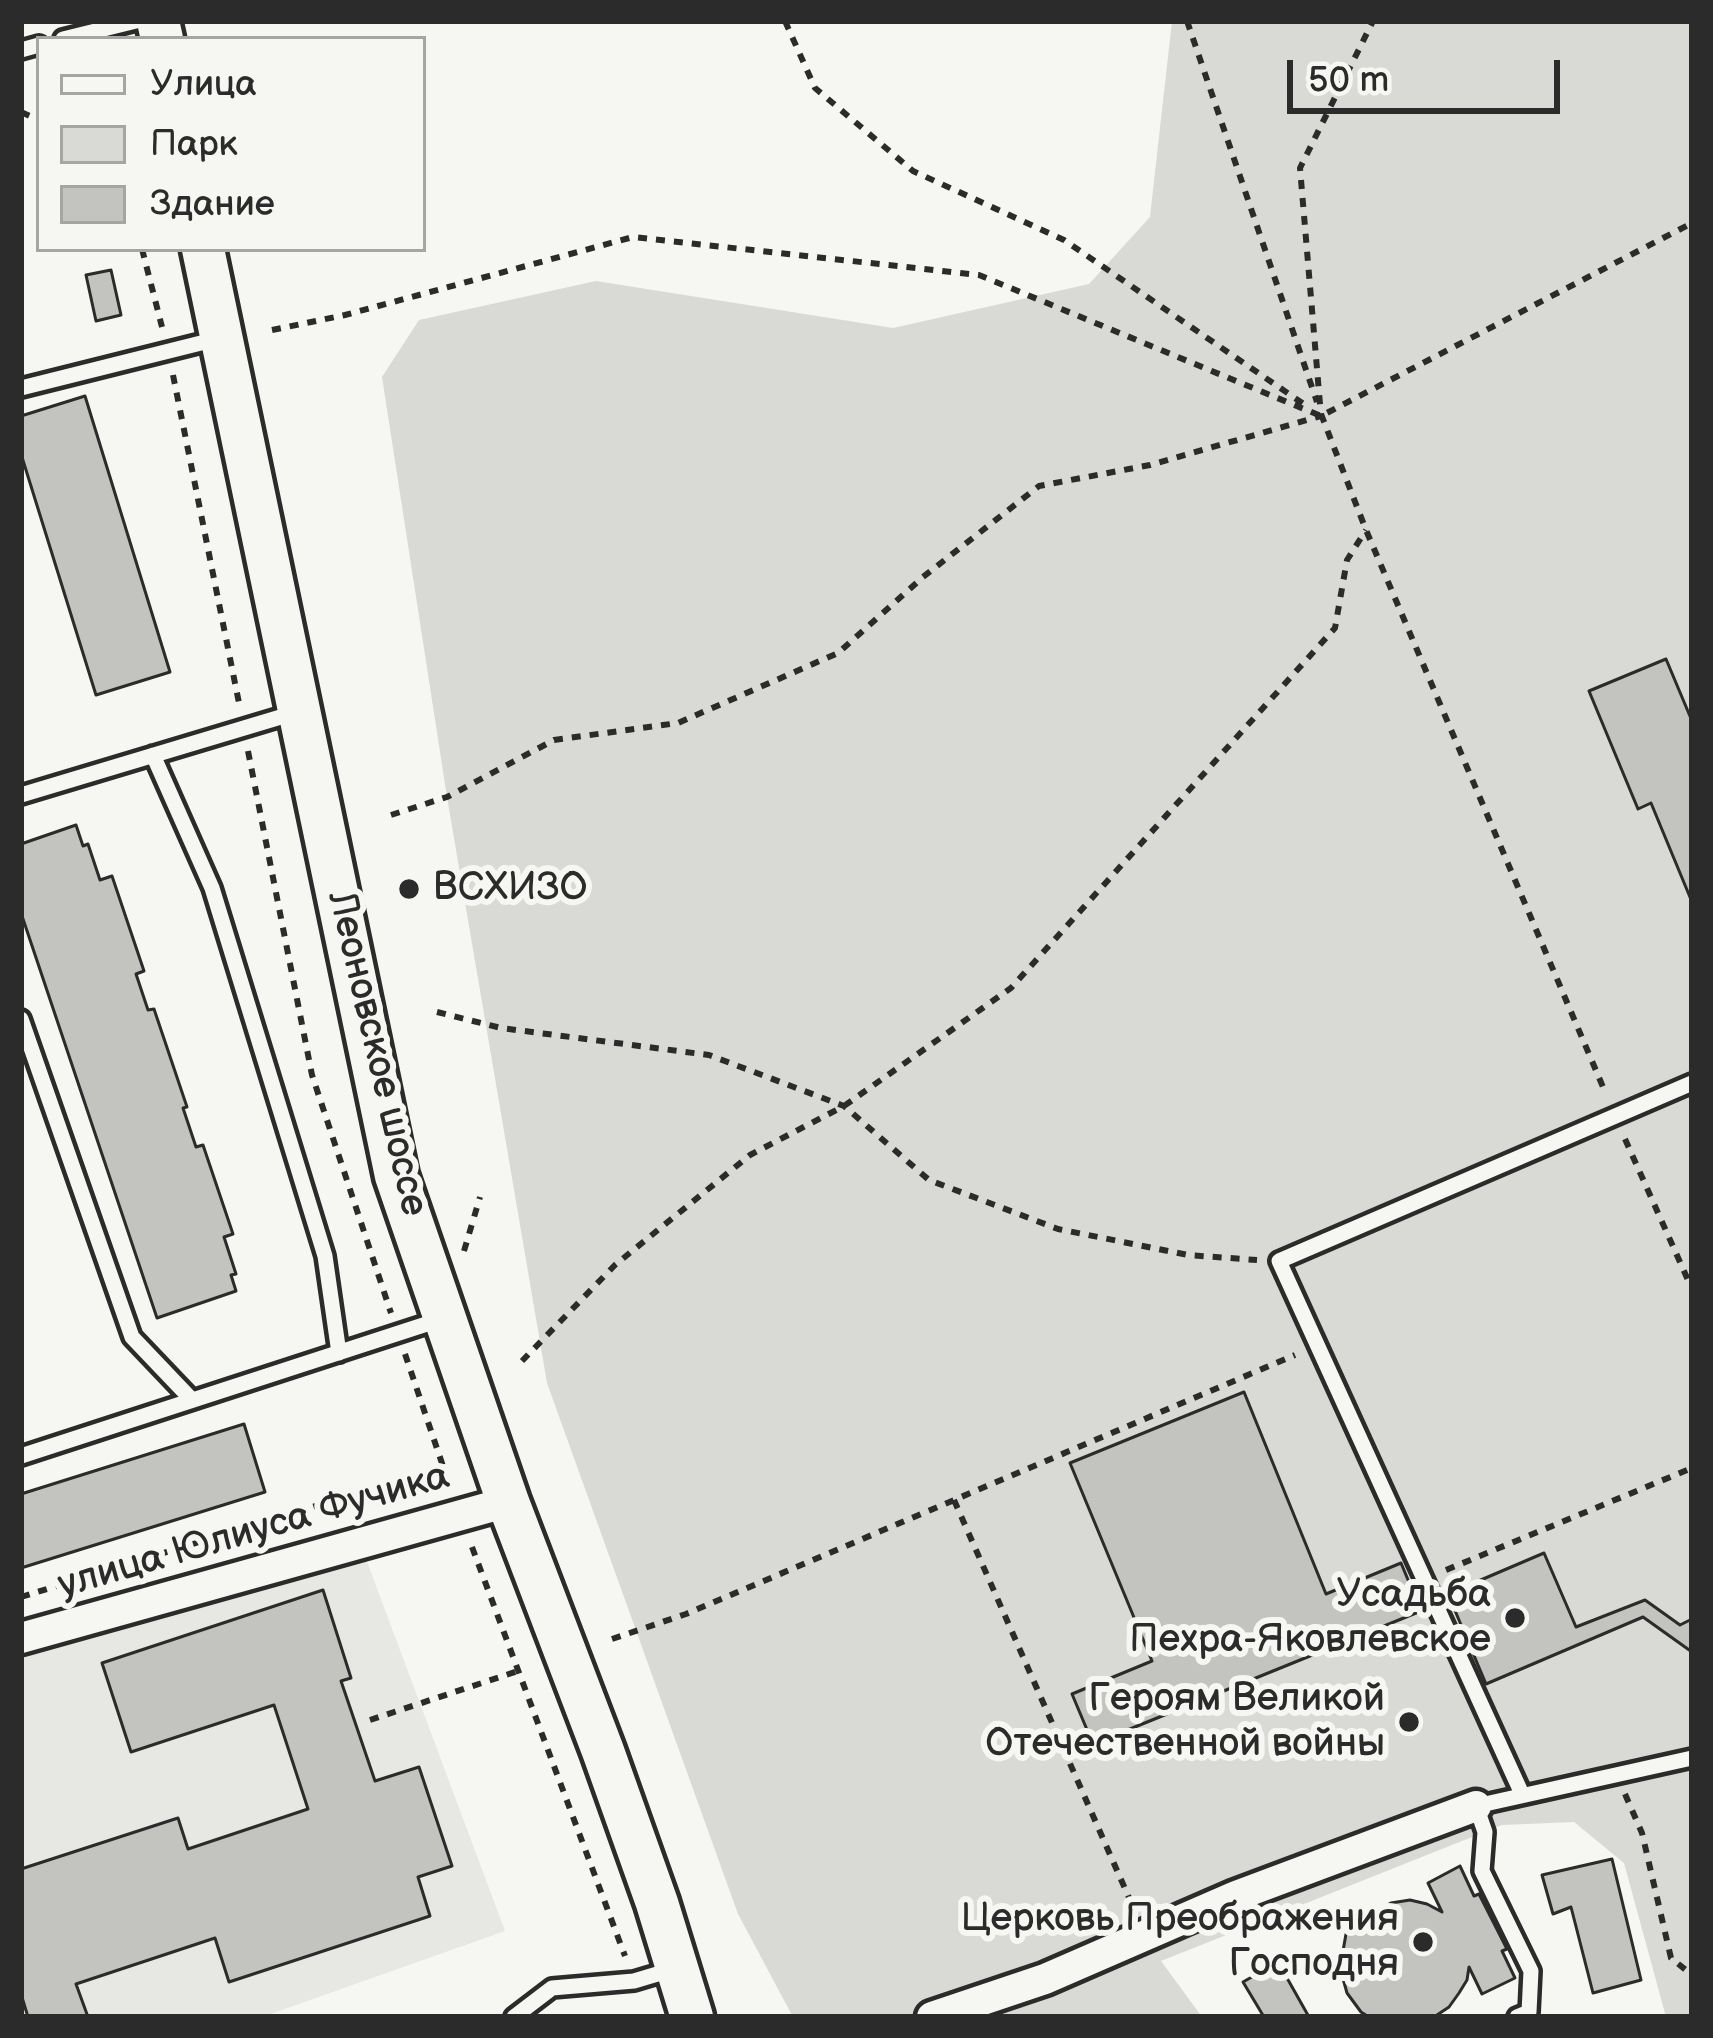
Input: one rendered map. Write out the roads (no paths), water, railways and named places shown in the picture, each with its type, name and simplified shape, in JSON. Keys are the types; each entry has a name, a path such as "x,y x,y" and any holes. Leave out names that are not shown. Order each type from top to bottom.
{"main road":[{"name":"Леоновское шоссе","path":"204,252 396,1176 508,1502 657,1903 692,2017"},
{"name":"Леоновское шоссе","path":"657,1903 710,2017"}],"street":[{"name":"улица Юлиуса Фучика","path":"21,1638 508,1502"},
{"path":"932,2017 1045,1979 1236,1896 1476,1806"}],"lane":[{"path":"84,27 136,21"},
{"path":"21,388 220,338"},
{"path":"21,795 300,711"},
{"path":"153,755 212,888 325,1256 339,1353"},
{"path":"21,1019 133,1337 192,1400"},
{"path":"1522,1794 1279,1261 1692,1083"},
{"path":"21,1456 445,1318"},
{"path":"1517,2017 1529,2012 1531,1971 1482,1871 1485,1832 1476,1806 1692,1758"},
{"path":"514,2017 552,1988 634,1981 677,1969"}],"place":[{"name":"ВСХИЗО","path":"409,889"},
{"name":"Усадьба Пехра-Яковлевское","path":"1515,1618"},
{"name":"Героям Великой Отечественной войны","path":"1409,1722"},
{"name":"Церковь Преображения Господня","path":"1423,1942"}]}
